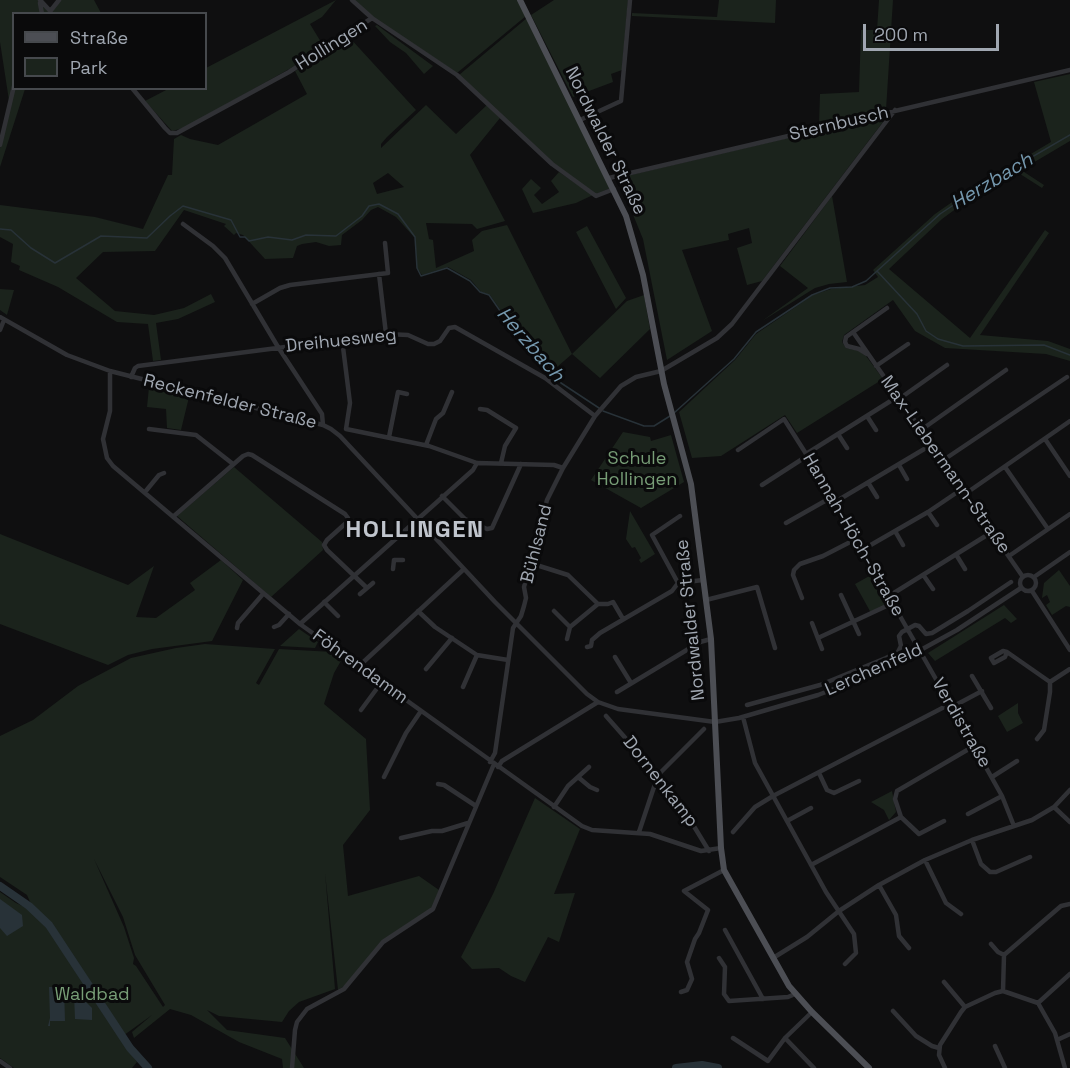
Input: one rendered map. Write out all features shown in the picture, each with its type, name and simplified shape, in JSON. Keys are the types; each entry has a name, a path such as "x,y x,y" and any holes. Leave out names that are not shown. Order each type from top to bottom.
{"main road":[{"name":"Nordwalder Straße","path":"520,0 609,178 626,216 635,244 670,410 691,484 711,639 724,870 795,994 869,1068"}],"street":[{"path":"40,0 49,12"},
{"path":"51,12 60,0"},
{"path":"352,0 372,18"},
{"path":"580,120 621,101 630,0"},
{"name":"Hollingen","path":"134,90 170,133 177,133 289,72 372,18 457,75 552,164 596,196 614,189"},
{"name":"Sternbusch","path":"609,178 1070,70"},
{"path":"0,145 13,90"},
{"path":"661,371 717,338 732,324 895,110"},
{"path":"183,224 225,258 278,347 322,414 323,425"},
{"path":"252,304 290,285 388,273 385,243"},
{"path":"379,274 386,334"},
{"path":"853,332 887,308"},
{"path":"0,330 2,319"},
{"name":"Reckenfelder Straße","path":"2,319 67,355 110,371 323,425 340,436 464,569 586,694 598,702 618,709 715,722"},
{"name":"Dreihuesweg","path":"131,377 138,366 386,334 408,335 428,345 440,341 449,328 455,327 545,378 597,414"},
{"name":"Max-Liebermann-Straße","path":"867,354 847,346 844,342 846,336 853,332 1023,577"},
{"path":"342,339 350,404 346,429 426,445 477,463 554,465 563,468"},
{"path":"876,366 908,344"},
{"path":"762,485 947,365"},
{"path":"921,430 1006,370"},
{"name":"Föhrendamm","path":"110,371 111,401 103,439 107,458 113,466 300,624 582,826 592,830 639,832 701,851 721,848"},
{"name":"Bühlsand","path":"292,1068 297,1022 307,1009 344,989 383,942 433,909 494,764 512,631 521,616 526,598 524,587 547,500 563,468 603,407 629,381 661,371"},
{"path":"942,461 1066,377"},
{"path":"389,437 398,392 407,394"},
{"path":"426,445 436,419 443,413 452,392"},
{"path":"480,409 487,410 516,428 505,446 501,464"},
{"path":"867,416 876,430"},
{"name":"Hannah-Höch-Straße","path":"738,450 784,420 834,500 919,651"},
{"path":"965,494 1070,421"},
{"path":"149,429 196,435 233,464"},
{"path":"838,434 847,448"},
{"path":"1045,439 1070,476"},
{"path":"786,523 869,483 931,445"},
{"path":"174,516 248,453 345,514 348,518 346,523 324,545 366,588"},
{"path":"300,624 473,470 477,463"},
{"path":"442,496 465,519 487,529 492,528 521,464"},
{"path":"899,465 907,479"},
{"path":"1005,467 1048,529"},
{"path":"145,492 159,475 164,473"},
{"path":"869,483 877,497"},
{"path":"862,550 928,512 962,489"},
{"path":"928,512 937,525"},
{"path":"1009,556 1070,514"},
{"path":"678,583 652,535 680,516"},
{"path":"895,531 903,545"},
{"path":"889,596 957,556 992,532"},
{"path":"802,598 793,575 794,570 800,564 823,556 856,539"},
{"path":"384,549 394,560 403,560"},
{"path":"1034,578 1070,552"},
{"path":"957,556 965,569"},
{"path":"393,568 394,560"},
{"path":"530,563 568,575 598,604"},
{"path":"358,667 464,569"},
{"path":"1029,575 1034,578 1036,586 1032,591 1022,588 1020,584 1023,577 1029,575"},
{"path":"924,576 933,589"},
{"path":"587,647 591,646 592,640 600,633 672,591 678,583 703,580"},
{"path":"747,705 820,685 898,652 901,646 899,636 908,629 915,625 920,626 926,634 932,633 1011,582"},
{"path":"360,594 373,583"},
{"path":"706,600 757,587 775,648"},
{"name":"Lerchenfeld","path":"715,722 754,714 847,685 886,669 957,630 1022,588"},
{"path":"1032,591 1070,650"},
{"path":"995,593 1009,596"},
{"path":"237,628 238,623 264,594"},
{"path":"841,594 859,634"},
{"path":"324,602 338,616"},
{"path":"567,639 570,627 598,604 613,602 623,619"},
{"path":"818,638 893,603"},
{"path":"418,611 428,622 477,655 508,660"},
{"path":"554,611 570,627"},
{"path":"274,627 279,626 289,614"},
{"path":"812,623 822,650"},
{"path":"426,669 452,638"},
{"path":"617,692 700,642 711,639"},
{"name":"Verdistraße","path":"919,651 992,777 1014,826"},
{"path":"1007,652 1050,682"},
{"path":"463,687 477,655"},
{"path":"615,657 632,683"},
{"path":"1050,682 1070,669"},
{"path":"972,676 991,708"},
{"path":"1037,739 1044,730 1050,682"},
{"path":"361,710 381,683"},
{"path":"733,832 755,807 773,796 981,690"},
{"path":"754,714 762,701"},
{"path":"494,764 598,702"},
{"path":"384,777 406,733 421,711"},
{"name":"Dornenkamp","path":"606,716 681,805 709,851"},
{"path":"743,717 756,763 811,865 854,934 856,953 845,964"},
{"path":"639,832 658,775 704,729"},
{"path":"944,821 919,834 901,817 895,799 897,791 974,746"},
{"path":"992,777 1017,761"},
{"path":"554,807 568,786 589,767"},
{"path":"819,773 827,790 834,793 859,781"},
{"path":"578,777 597,790"},
{"path":"438,784 444,785 476,806"},
{"path":"773,958 807,937 839,911 879,885 925,860 972,840 1032,820 1054,807 1070,790"},
{"path":"968,814 1002,796"},
{"path":"1054,807 1070,822"},
{"path":"787,821 811,808"},
{"path":"811,865 901,817"},
{"path":"401,838 468,824"},
{"path":"972,840 981,864 990,872 996,872 1030,857"},
{"path":"925,860 946,903 961,914"},
{"path":"681,992 687,990 692,979 687,962 708,910 684,891 724,870"},
{"path":"879,885 896,915 899,936 909,948"},
{"path":"1003,991 1004,955 1061,906 1070,904"},
{"path":"725,930 763,999"},
{"path":"991,944 1004,955"},
{"path":"720,958 725,967 723,986 726,999 733,1002 788,997 795,994"},
{"path":"1038,1003 1070,974"},
{"path":"944,982 965,1007"},
{"path":"945,1068 939,1055 939,1048 965,1007 1003,991 1038,1003 1058,1040 1065,1068"},
{"path":"893,1011 916,1036 939,1048"},
{"path":"733,1038 768,1061 785,1038 812,1012"},
{"path":"1058,1040 1070,1034"},
{"path":"785,1038 814,1068"},
{"path":"995,1046 1005,1068"},
{"path":"0,1061 10,1068"}],"green space":[{"path":"0,0 40,0 50,12 12,12 12,90 25,90 0,167 0,148 10,107 0,42"},
{"path":"61,0 94,0 100,12 52,12"},
{"path":"336,0 322,17 310,24 324,47 184,128 172,131 145,101 166,90 207,90 207,67"},
{"path":"354,0 518,0 526,16 457,73 373,17"},
{"path":"554,0 628,0 622,70 611,74 613,82 573,97 531,15"},
{"path":"719,0 776,0 775,23 632,16 632,13 717,17"},
{"path":"879,0 893,0 886,110 819,125 820,94 859,92 861,30 877,30"},
{"path":"527,18 611,188 596,194 552,163 459,75"},
{"path":"377,25 433,66 424,74 406,53 390,42 375,26"},
{"path":"349,37 416,110 387,137 381,144 381,148 426,105 456,134 487,105 500,118 470,155 505,221 477,229 472,224 426,223 429,239 433,240 436,268 474,251 472,240 482,231 507,225 572,354 549,374 538,363 535,347 523,330 506,318 490,295 481,292 471,280 448,267 422,275 417,268 415,237 396,217 378,207 371,210 342,235 341,245 329,246 316,242 302,244 297,246 293,258 265,259 243,235 236,233 234,235 224,226 226,224 184,210 155,251 103,252 76,278 115,311 154,315 184,308 211,294 215,302 178,319 156,323 161,360 153,361 148,324 117,322 58,287 19,270 20,266 11,262 13,244 0,237 0,205 95,217 143,229 168,175 172,175 174,139 181,135 218,145 307,94 295,71","holes":["388,173 404,187 377,194 373,183"]},
{"path":"1070,74 1070,141 1021,170 1044,185 1042,188 1017,172 968,200 942,219 889,269 970,338 1045,230 1049,233 980,335 1048,341 1070,349 1070,361 1046,354 945,348 915,331 893,300 844,335 842,342 846,348 859,351 866,356 883,379 797,433 785,415 721,456 692,458 679,412 735,360 756,334 813,295 831,289 865,285 878,277 873,270 935,214 965,193 1051,142 1034,82"},
{"path":"889,114 762,281 747,285 737,248 752,243 749,228 728,234 729,240 682,250 712,331 667,360 643,239 618,178"},
{"path":"559,172 593,195 576,203 533,213 522,189 531,179 541,188 534,195 542,204 559,192 551,181"},
{"path":"832,196 847,282 815,288 762,321 808,288 780,266"},
{"path":"587,226 626,298 616,309 576,232"},
{"path":"0,289 14,290 7,315 0,310"},
{"path":"644,295 650,329 600,378 572,354 627,301"},
{"path":"149,387 189,397 181,430 167,428 166,409 147,407"},
{"name":"Schule Hollingen","path":"623,432 650,437 651,441 671,435 684,482 641,508 591,480"},
{"path":"234,467 322,542 323,550 271,597 177,516"},
{"path":"630,511 655,554 641,563 635,547 632,548 626,539"},
{"path":"0,534 128,585 154,566 136,617 156,618 195,590 190,583 221,560 243,580 212,641 152,649 128,655 108,665 0,624"},
{"path":"1059,570 1070,586 1070,607 1066,606 1052,615 1046,605 1050,602 1047,595 1042,598 1044,583"},
{"path":"873,574 889,603 871,613 855,584"},
{"path":"1004,605 1017,619 1011,623 1005,618 935,661 928,653"},
{"path":"299,629 318,642 315,648 280,646"},
{"name":"Waldbad","path":"205,644 275,649 256,683 259,685 279,649 333,652 342,659 334,673 324,704 366,739 370,810 343,845 348,896 419,876 439,890 432,908 389,937 349,983 338,990 325,873 335,989 299,1002 282,1022 219,1016 207,1010 227,1030 285,1038 304,1068 283,1068 282,1059 239,1042 191,1015 170,1009 134,1038 132,1032 152,1015 120,1038 137,1062 132,1068 14,1068 0,1058 0,892 34,911 27,895 0,877 0,736 33,720 78,686 131,658","holes":["94,859 123,917 135,955 165,1005 163,1007 133,964 134,958 124,927"]},
{"path":"1018,703 1018,713 1023,723 1007,732 998,716"},
{"path":"892,791 896,812 889,820 884,810 871,802"},
{"path":"535,798 580,829 554,894 575,893 559,942 548,937 525,982 499,968 472,969 461,957 493,894"}],"shaded area":[{"path":"0,899 22,915 23,926 7,936 0,928"},
{"path":"49,987 64,987 65,1021 50,1021 50,1026 48,1026 50,1018"},
{"path":"74,994 83,995 84,1000 92,1008 92,1020 75,1019"}],"waterway":[{"name":"Herzbach","path":"674,413 734,359 756,332 812,295 830,288 852,287 866,281 940,214 982,186 1070,135"},
{"name":"Herzbach","path":"0,229 11,230 31,248 55,263 101,236 147,238 183,206 231,220 240,237 245,237 249,241 268,237 292,240 306,235 336,236 362,216 369,206 379,204 398,214 415,237 417,268 421,276 447,268 470,281 480,292 489,295 505,318 522,331 534,347 538,359 555,374 561,383 599,408"},
{"path":"877,271 917,314 926,331 938,339 963,346 1044,345 1070,355"},
{"name":"Herzbach","path":"603,411 644,426 654,426 670,416"},
{"path":"0,886 29,906 49,925 130,1048 148,1068"},
{"path":"676,1068 702,1065 718,1068"}],"district":[{"name":"HOLLINGEN","path":"415,530"}]}
